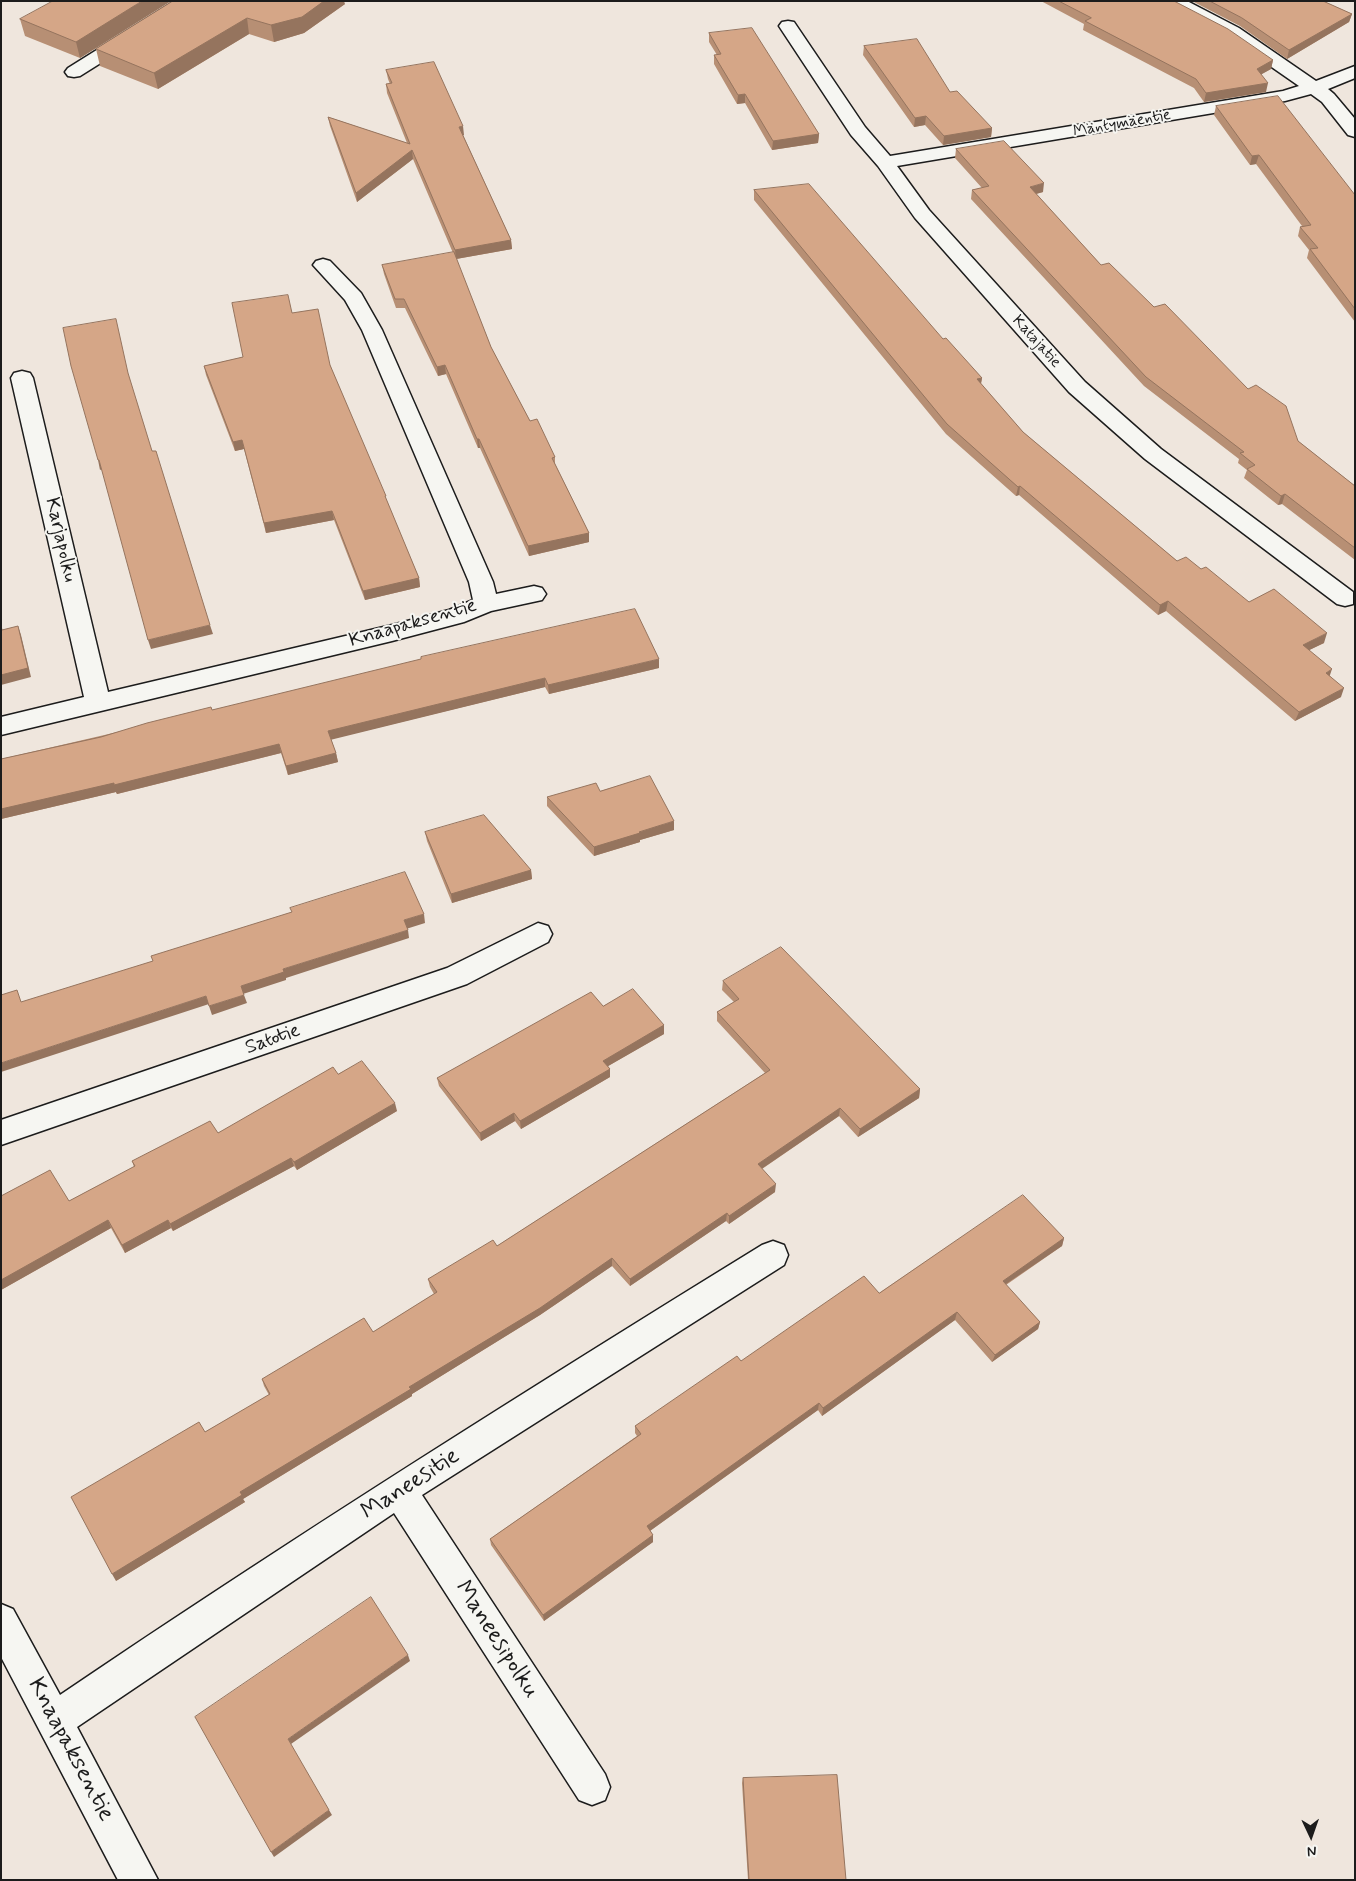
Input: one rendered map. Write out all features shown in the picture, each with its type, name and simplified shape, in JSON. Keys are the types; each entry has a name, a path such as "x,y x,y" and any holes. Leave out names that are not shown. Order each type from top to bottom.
{"street":[{"path":"74,72 187,1"},
{"path":"1173,1 1233,32 1328,98 1355,132"},
{"name":"Katajatie","path":"788,26 858,131 885,162 934,229 1077,387 1153,454 1345,598"},
{"name":"Mäntymäentie","path":"885,162 1285,96 1334,82 1355,71"},
{"name":"Knaapaksentie","path":"1,726 392,633 456,616 486,604 480,582 372,330 354,297 323,264"},
{"name":"Karjapolku","path":"22,378 98,702"},
{"path":"486,604 534,594"},
{"name":"Satotie","path":"1,1133 457,976 538,934"},
{"name":"Maneesitie","path":"54,1721 597,1363 773,1255"},
{"name":"Maneesipolku","path":"400,1492 592,1787"},
{"name":"Knaapaksentie","path":"1,1621 139,1880"}],"building":[{"path":"53,1 142,1 76,42 20,19"},
{"path":"173,1 324,1 302,17 271,25 247,18 154,73 96,49"},
{"path":"1059,1 1174,1 1228,29 1273,60 1257,69 1268,83 1206,93 1196,79 1085,21 1091,18"},
{"path":"1210,1 1323,1 1352,14 1289,50 1242,18"},
{"path":"752,28 819,134 773,141 745,94 738,95 714,55 721,54 709,33"},
{"path":"917,39 950,92 957,91 992,128 944,136 926,116 915,118 864,46"},
{"path":"434,62 463,126 459,127 511,240 455,250 412,150 356,193 328,117 410,144 386,84 392,83 386,70"},
{"path":"1278,96 1355,195 1355,309 1310,249 1318,248 1300,227 1311,225 1259,155 1252,156 1216,106"},
{"path":"1004,141 1044,183 1030,187 1101,265 1109,263 1154,307 1165,304 1248,389 1256,385 1286,406 1298,441 1355,486 1355,548 1285,494 1281,496 1247,469 1255,465 1240,453 1244,452 1146,377 972,190 989,186 956,149"},
{"path":"809,184 943,339 946,338 982,378 977,379 1023,432 1177,561 1186,557 1201,569 1206,567 1249,602 1274,589 1327,633 1303,645 1332,669 1326,673 1344,688 1299,712 1168,601 1160,605 1020,486 1018,487 947,424 754,190"},
{"path":"454,252 491,347 530,421 537,419 555,457 552,458 589,533 528,546 479,439 477,439 445,365 437,367 404,299 395,299 382,265"},
{"path":"288,295 292,313 318,309 330,365 419,578 363,591 332,511 264,523 242,440 233,442 204,366 243,357 232,303"},
{"path":"116,319 128,373 152,451 156,451 210,625 148,640 99,460 71,366 63,328"},
{"path":"635,609 659,659 548,685 545,678 328,731 336,753 286,766 279,744 114,785 114,783 1,809 1,759 101,737 211,707 212,710 421,659 421,657"},
{"path":"1,626 2,630 18,626 28,668 1,675"},
{"path":"650,776 674,821 594,847 547,797 596,783 600,791"},
{"path":"484,815 531,870 451,894 425,832"},
{"path":"405,872 424,914 404,920 408,930 283,969 284,972 241,986 244,995 209,1006 206,996 1,1063 1,995 17,990 21,1002 153,961 151,956 292,912 290,908"},
{"path":"781,947 920,1089 860,1129 840,1108 758,1164 776,1184 729,1216 727,1213 630,1279 612,1258 540,1308 409,1387 411,1389 240,1492 242,1495 112,1574 71,1497 199,1422 205,1432 270,1394 262,1379 364,1318 373,1332 437,1292 428,1279 493,1240 497,1246 770,1070 717,1012 739,999 723,981"},
{"path":"633,989 664,1025 603,1061 610,1069 520,1121 514,1113 480,1133 437,1078 591,992 603,1006"},
{"path":"362,1061 395,1103 294,1162 291,1158 170,1224 168,1220 122,1245 108,1220 1,1280 1,1196 50,1170 69,1201 135,1166 132,1161 210,1121 218,1133 333,1067 338,1074"},
{"path":"1023,1195 1064,1238 1003,1281 1040,1322 995,1355 957,1312 823,1408 819,1403 647,1526 653,1535 543,1615 490,1539 641,1434 635,1426 737,1356 741,1361 864,1276 879,1293"},
{"path":"371,1597 408,1655 288,1739 329,1810 271,1852 195,1717"},
{"path":"837,1775 846,1880 749,1880 743,1778"}]}
